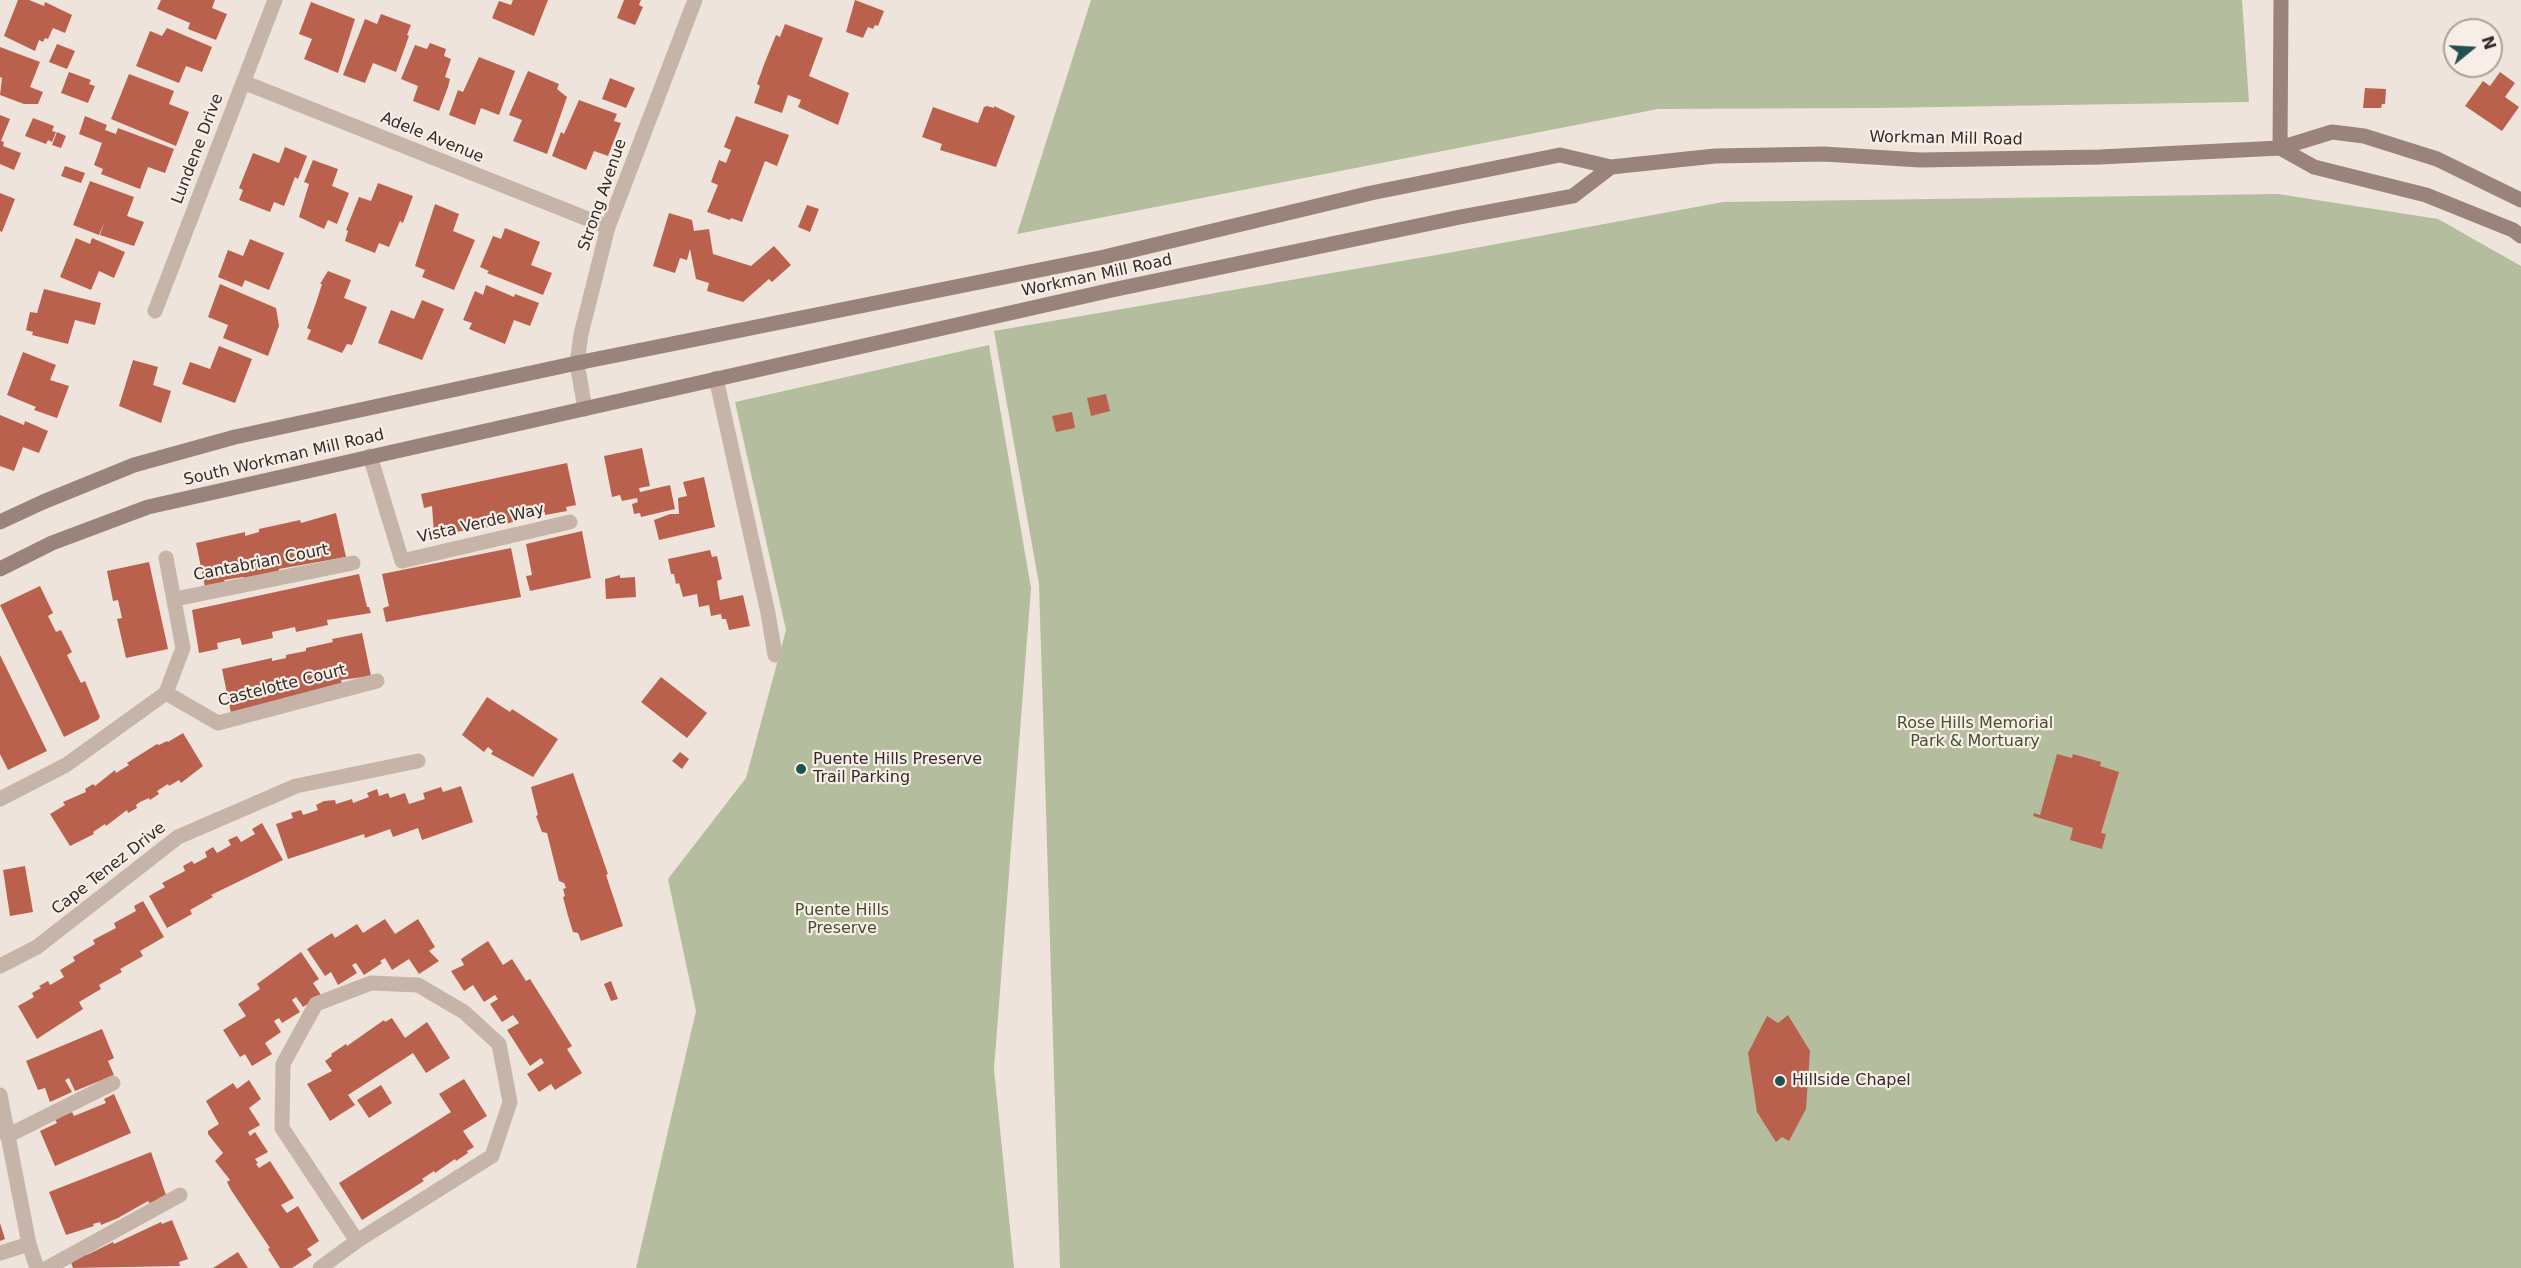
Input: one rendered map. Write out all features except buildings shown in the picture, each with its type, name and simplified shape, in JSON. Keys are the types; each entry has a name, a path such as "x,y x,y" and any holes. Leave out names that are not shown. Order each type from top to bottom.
{"main road":[{"path":"2281,0 2280,148 2314,167 2426,195 2513,230 2521,236"},
{"name":"Workman Mill Road","path":"577,363 1104,256 1371,193 1560,155 1611,167 1715,156 1824,154 1920,160 2068,158 2280,148 2332,132 2364,136 2437,159 2521,200"},
{"name":"Workman Mill Road","path":"585,409 1124,288 1460,217 1573,196 1611,167"},
{"name":"South Workman Mill Road","path":"0,522 43,502 145,462 235,437 577,363"},
{"name":"South Workman Mill Road","path":"0,569 52,543 148,507 585,409"}],"street":[{"name":"Lundene Drive","path":"155,310 275,0"},
{"name":"Strong Avenue","path":"585,409 577,363 581,333 608,227 695,0"},
{"name":"Adele Avenue","path":"243,82 608,227"},
{"path":"716,378 768,613 775,655"},
{"name":"Vista Verde Way","path":"370,456 402,561 570,522"},
{"path":"0,799 66,765 166,693 183,648 166,558"},
{"name":"Cantabrian Court","path":"175,599 353,563"},
{"name":"Castelotte Court","path":"166,693 218,723 377,681"},
{"name":"Cape Tenez Drive","path":"0,966 37,947 178,837 296,786 418,761"},
{"path":"320,1268 357,1241 492,1155 510,1102 498,1044 464,1012 418,985 371,983 316,1004 283,1064 282,1128 357,1241"},
{"path":"7,1136 113,1083"},
{"path":"0,1095 29,1244 37,1268"},
{"path":"47,1268 180,1195"},
{"path":"0,1253 29,1244"}],"green space":[{"path":"1091,0 2242,0 2249,102 1658,109 1017,234"},
{"name":"Rose Hills Memorial Park & Mortuary","path":"2278,194 2438,219 2521,266 2521,1268 1060,1268 1039,584 994,331 1448,253 1723,202"},
{"name":"Puente Hills Preserve","path":"989,345 1031,588 994,1069 1014,1268 636,1268 696,1011 668,879 746,778 786,630 735,402"}],"place":[{"name":"Puente Hills Preserve Trail Parking","path":"801,769"},
{"name":"Hillside Chapel","path":"1780,1081"}]}
